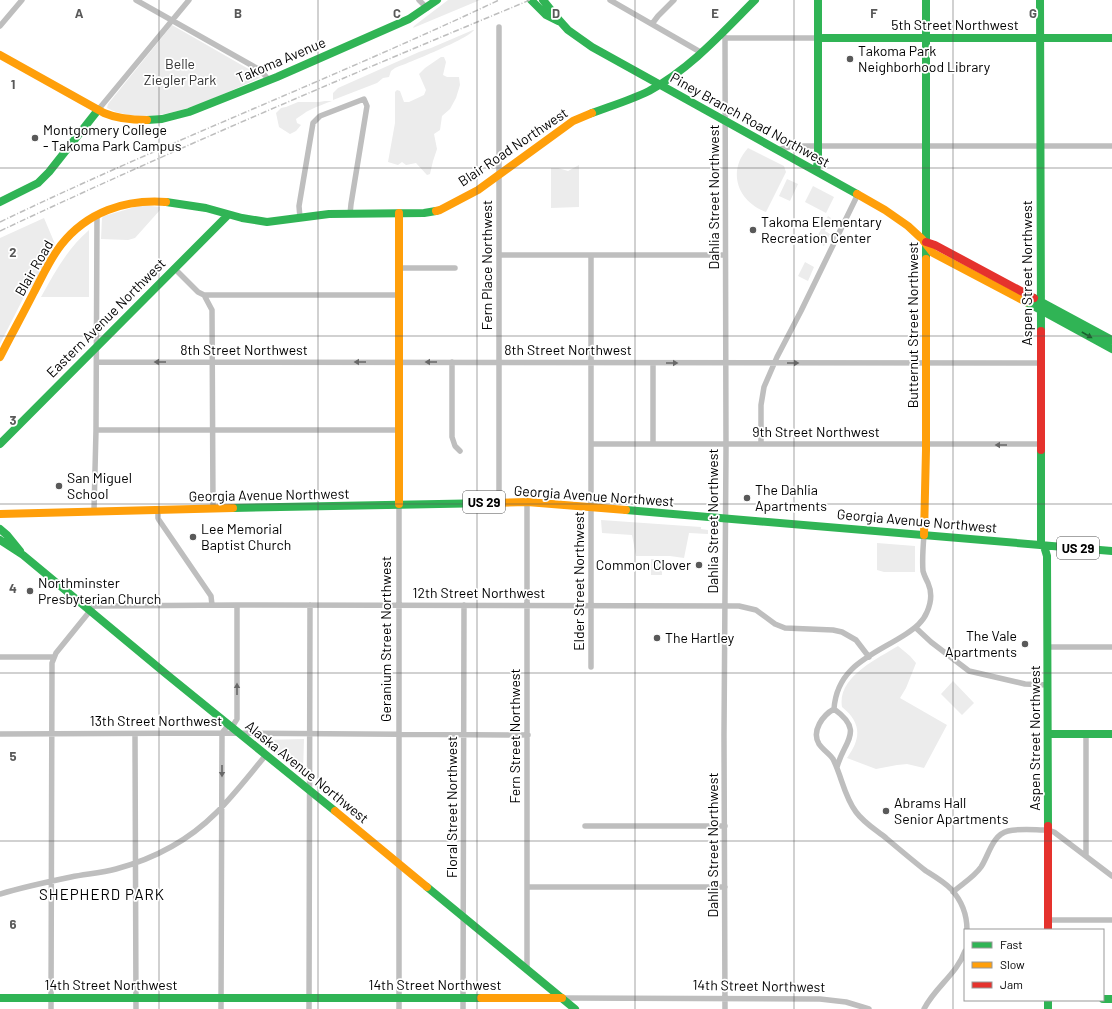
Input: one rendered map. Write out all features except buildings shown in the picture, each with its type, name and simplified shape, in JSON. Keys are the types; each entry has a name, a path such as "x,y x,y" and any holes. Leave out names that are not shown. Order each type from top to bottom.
{"main road":[{"path":"427,8 437,0"},
{"name":"Piney Branch Road Northwest","path":"530,0 546,15 560,22"},
{"name":"Piney Branch Road Northwest","path":"543,0 560,22 590,45 889,212 926,242 935,245 1000,281 1112,349"},
{"name":"Blair Road Northwest","path":"228,215 267,222 324,215 427,213 437,211 478,190 573,121 648,91 686,67 724,36 755,0"},
{"path":"816,171 818,161 821,38 818,0"},
{"name":"Butternut Street Northwest","path":"924,535 926,444 926,0"},
{"name":"Aspen Street Northwest","path":"1040,0 1040,444 1043,545 1047,556 1048,929"},
{"name":"Takoma Avenue","path":"0,55 98,110 117,118 136,120 162,119 189,112 269,80 410,19 427,8"},
{"name":"5th Street Northwest","path":"821,38 1112,38"},
{"path":"0,202 29,188 44,178 98,110"},
{"name":"Blair Road","path":"0,357 50,262 61,245 81,225 97,215 122,205 150,201 206,208 228,215"},
{"name":"Geranium Street Northwest","path":"399,213 399,504"},
{"name":"Eastern Avenue Northwest","path":"1,442 228,215"},
{"name":"Piney Branch Road Northwest","path":"1041,305 1112,340"},
{"name":"Georgia Avenue Northwest","path":"0,514 527,502 1112,551"},
{"name":"Alaska Avenue Northwest","path":"0,529 7,534 23,555"},
{"name":"Alaska Avenue Northwest","path":"0,540 23,555 575,1009"},
{"path":"1048,734 1112,734"},
{"name":"14th Street Northwest","path":"0,998 562,998"}],"street":[{"path":"0,26 22,0"},
{"path":"136,0 260,70 269,80"},
{"path":"98,110 189,0"},
{"path":"418,0 427,8"},
{"path":"610,0 702,53"},
{"path":"652,24 674,0"},
{"name":"Fern Place Northwest","path":"499,28 499,502"},
{"name":"5th Street Northwest","path":"724,36 821,38"},
{"name":"Dahlia Street Northwest","path":"724,36 726,121 725,1009"},
{"path":"300,218 299,206 313,123 320,116 364,99 367,106 350,214"},
{"path":"778,150 793,146 1112,146"},
{"path":"761,444 762,398 764,387 858,194"},
{"path":"94,511 97,215"},
{"path":"499,255 725,255"},
{"name":"Elder Street Northwest","path":"591,255 591,667"},
{"path":"174,268 198,292 204,295 399,295"},
{"path":"399,268 455,268"},
{"path":"204,295 210,305 212,315 213,509"},
{"name":"8th Street Northwest","path":"96,362 1040,363"},
{"path":"452,362 452,437 455,446 460,451"},
{"path":"653,362 653,444"},
{"path":"96,430 399,430"},
{"name":"9th Street Northwest","path":"591,444 1040,444"},
{"name":"Fern Street Northwest","path":"527,502 527,969"},
{"name":"Geranium Street Northwest","path":"399,504 399,1009"},
{"path":"158,510 159,520 211,596 212,605"},
{"name":"Butternut Street Northwest","path":"834,709 837,693 843,679 852,668 916,628 926,615 930,599 929,587 923,571 924,535"},
{"name":"12th Street Northwest","path":"90,610 97,605 739,606 752,608 763,614 775,624 785,628 832,630 842,632 856,640 869,657"},
{"path":"221,1009 222,733 237,719 237,605"},
{"path":"310,605 310,1009"},
{"name":"Floral Street Northwest","path":"463,1009 464,605"},
{"path":"51,1009 52,665 54,657 90,610"},
{"path":"916,628 931,642 969,671 1025,684 1048,685"},
{"path":"1048,647 1112,647"},
{"path":"0,657 54,657"},
{"path":"836,767 841,754 849,743 850,727 847,720 834,709 827,713 820,722 817,732 818,743 830,756 848,798 860,816 923,868 949,887 962,906 968,929"},
{"name":"13th Street Northwest","path":"0,734 528,734"},
{"path":"135,734 136,1009"},
{"path":"1086,734 1086,856"},
{"path":"830,756 841,754"},
{"path":"0,894 52,881 108,871 135,864 164,850 182,840 203,825 222,808 266,755"},
{"path":"585,826 725,826"},
{"path":"953,892 981,867 994,841 1000,834 1007,831 1048,830 1054,832 1112,876"},
{"path":"527,887 725,887"},
{"path":"1048,920 1112,920"},
{"path":"924,1009 936,992 956,969 964,953"},
{"name":"14th Street Northwest","path":"562,998 828,1000 852,1003 869,1009"}],"green space":[{"path":"448,0 480,0 413,28 414,26"},
{"name":"Belle Ziegler Park","path":"172,25 259,75 260,78 205,102 165,114 145,116 126,114 107,108 108,104"},
{"path":"473,30 450,45 395,68 391,71 389,77 383,78 377,83 333,100 333,93 338,88"},
{"path":"441,57 444,57 446,62 443,75 447,77 459,77 460,85 456,98 450,109 442,116 440,130 434,134 437,149 430,174 427,175 416,163 406,165 402,162 398,165 388,162 395,123 395,92 397,90 400,91 404,102 409,102 424,95 426,90 419,74"},
{"path":"332,101 308,111 296,119 297,123 301,125 296,131 290,134 279,127 276,113 281,108 298,102"},
{"path":"748,148 784,166 786,172 766,212 748,201 738,184 738,166"},
{"path":"579,165 579,207 551,208 551,168 558,168 568,171"},
{"path":"787,179 798,184 790,201 779,196"},
{"path":"813,186 834,197 826,213 805,202"},
{"path":"142,205 160,207 160,210 135,238 128,240 101,239 102,218 104,216"},
{"path":"828,216 831,218 825,231 830,234 824,246 815,241"},
{"path":"44,218 55,244 32,287 28,289 0,344 0,238"},
{"path":"89,230 89,297 41,297 68,253"},
{"path":"805,262 814,267 808,281 798,276"},
{"path":"601,520 701,527 701,529 708,530 708,534 689,533 684,558 670,556 636,556 632,535 602,533"},
{"path":"877,543 915,546 915,572 884,572 877,570"},
{"path":"651,559 662,559 662,575 651,575"},
{"path":"898,646 916,663 906,688 900,698 947,725 924,768 907,764 876,769 847,758 855,744 857,731 853,719 842,707 842,696 852,678 860,670"},
{"path":"953,681 974,703 962,715 941,694"},
{"path":"304,739 303,774 260,740"}],"railway":[{"path":"0,222 124,165 437,29 499,0"},
{"path":"0,231 264,112 530,0"}],"traffic: fast":[{"path":"147,120 162,119 189,112 277,77 409,19 437,0"},
{"path":"531,0 546,15 558,21"},
{"path":"543,0 568,30 592,47 857,194"},
{"path":"592,113 649,91 679,72 718,37 755,0"},
{"path":"816,171 818,161 818,0"},
{"path":"926,0 926,259"},
{"path":"1040,0 1041,331"},
{"path":"823,38 1112,38"},
{"path":"0,202 38,183 49,172 98,110"},
{"path":"166,202 206,208 242,218 267,222 329,214 424,213 436,211"},
{"path":"0,444 228,215"},
{"path":"1034,298 1112,340"},
{"path":"1026,302 1112,349"},
{"path":"1041,450 1041,545"},
{"path":"233,508 491,503"},
{"path":"626,510 1112,551"},
{"path":"0,529 20,551"},
{"path":"0,540 23,555 335,811"},
{"path":"1044,546 1047,556 1048,826"},
{"path":"1048,734 1112,734"},
{"path":"427,887 575,1009"},
{"path":"0,998 481,998"},
{"path":"1104,999 1112,999"},
{"path":"1048,1001 1048,1009"}],"traffic: slow":[{"path":"0,55 104,113 125,119 147,120"},
{"path":"436,211 478,190 573,121 592,113"},
{"path":"857,194 885,210 908,226 922,239 933,253 1026,302"},
{"path":"0,357 50,262 57,250 71,234 95,216 108,210 136,203 166,202"},
{"path":"399,213 399,504"},
{"path":"924,535 926,450 926,259"},
{"path":"491,503 527,502 626,510"},
{"path":"0,514 233,508"},
{"path":"335,811 427,887"},
{"path":"481,998 562,998"}],"traffic: jam":[{"path":"926,242 935,245 1034,298"},
{"path":"1041,331 1041,450"},
{"path":"1048,826 1048,929"}],"place":[{"name":"Takoma Park Neighborhood Library","path":"850,59"},
{"name":"Montgomery College - Takoma Park Campus","path":"35,138"},
{"name":"Takoma Elementary Recreation Center","path":"753,230"},
{"name":"San Miguel School","path":"59,486"},
{"name":"The Dahlia Apartments","path":"747,498"},
{"name":"Lee Memorial Baptist Church","path":"193,537"},
{"name":"Common Clover","path":"699,565"},
{"name":"Northminster Presbyterian Church","path":"30,591"},
{"name":"The Hartley","path":"657,638"},
{"name":"The Vale Apartments","path":"1025,644"},
{"name":"Abrams Hall Senior Apartments","path":"886,811"}],"district":[{"name":"SHEPHERD PARK","path":"102,895"}]}
